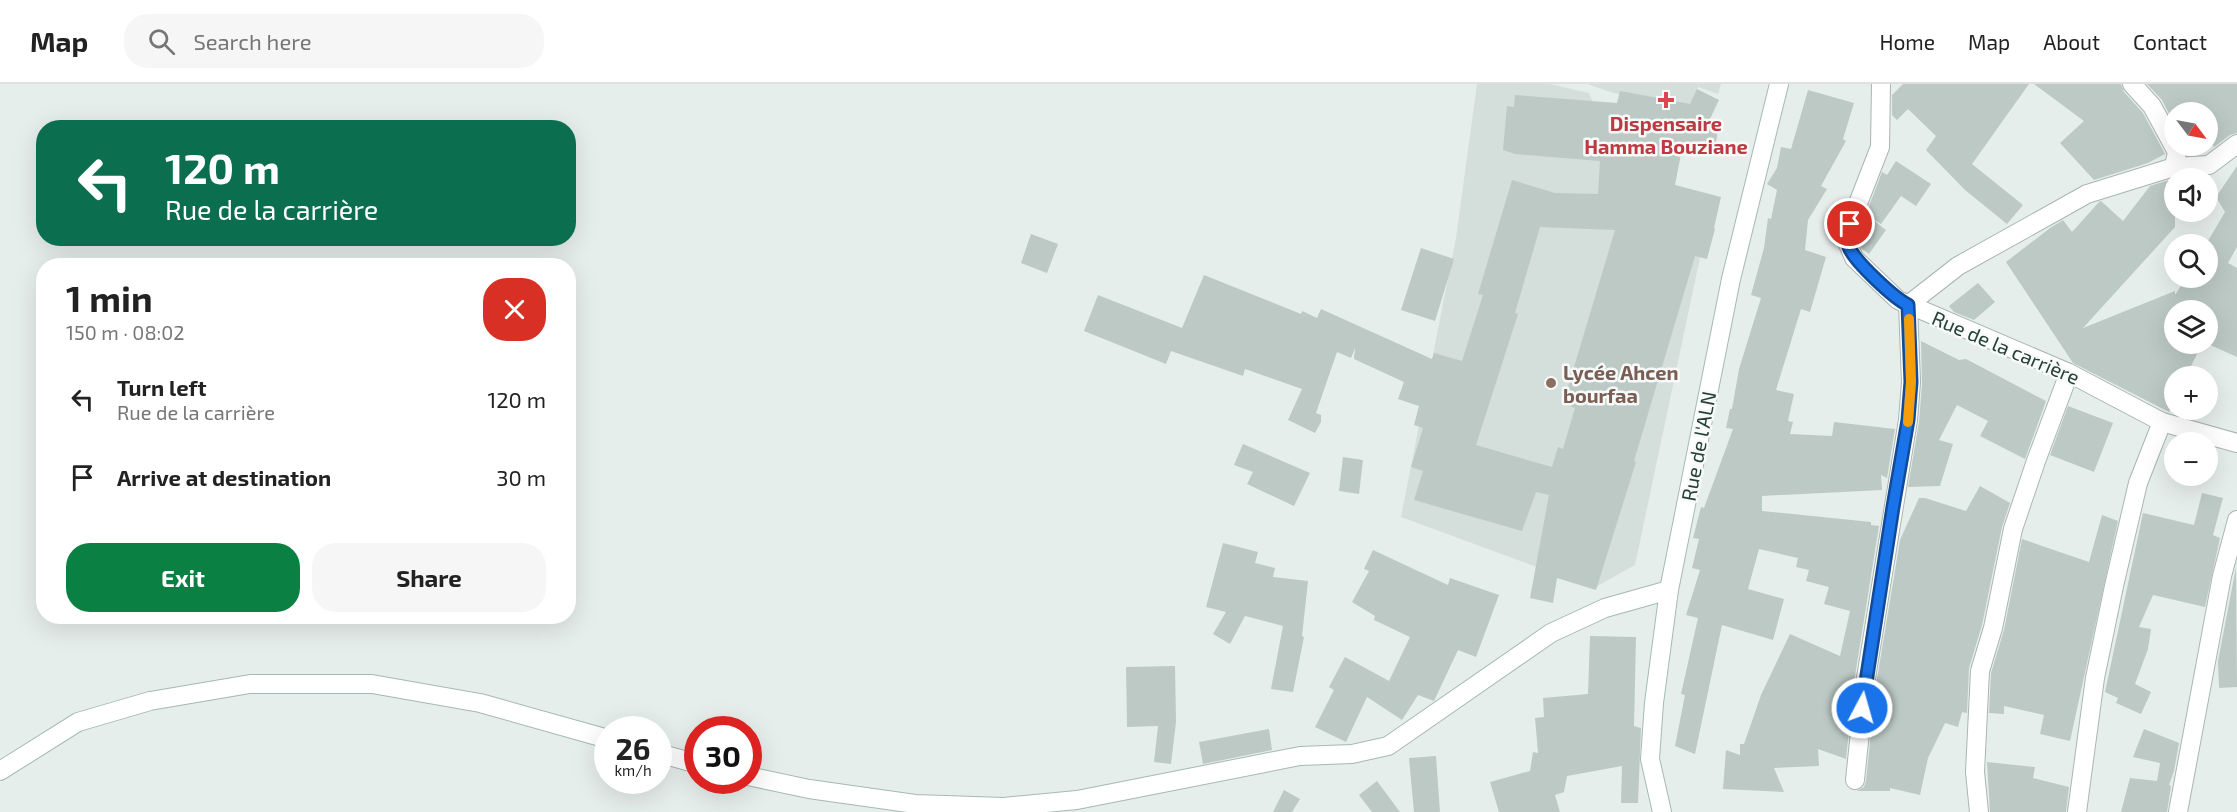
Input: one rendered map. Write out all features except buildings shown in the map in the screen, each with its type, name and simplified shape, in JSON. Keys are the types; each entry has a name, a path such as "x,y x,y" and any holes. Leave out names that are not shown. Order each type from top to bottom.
{"street":[{"name":"Rue de l'ALN","path":"1662,812 1650,759 1654,703 1669,590 1731,279 1779,84"},
{"name":"Rue de la carrière","path":"1881,84 1880,147 1850,224 1848,244 1854,258 1898,300 1908,305 2069,373 2162,422 2236,439"},
{"path":"2132,84 2152,106 2173,144 2177,152 2174,167"},
{"path":"1855,780 1865,684 1908,420 1911,382 1908,305 1958,266 2087,194 2174,167 2209,165 2237,144"},
{"path":"1979,812 1975,772 1980,671 1993,628 2013,529 2069,373"},
{"path":"2077,812 2095,678 2114,586 2138,483 2162,422"},
{"path":"2178,812 2222,576 2237,520"},
{"path":"762,779 809,789 915,804 1004,807 1077,800 1300,756 1352,754 1388,746 1551,633 1605,608 1669,590"},
{"path":"0,771 78,722 150,701 250,684 372,684 480,703 594,735"}],"shaded area":[{"name":"Lycée Ahcen bourfaa","path":"1477,84 1550,84 1589,93 1642,219 1702,248 1635,565 1594,588 1401,517 1456,238"},
{"name":"Dispensaire Hamma Bouziane","path":"1588,84 1721,84 1718,94 1698,87 1689,113"}],"slow traffic":[{"path":"1908,422 1911,382 1909,319"}],"place":[{"name":"Dispensaire Hamma Bouziane","path":"1666,100"},
{"name":"Lycée Ahcen bourfaa","path":"1551,383"}],"route":[{"path":"1850,224 1848,244 1854,258 1898,300 1908,305 1911,382 1908,420 1862,708"}]}
